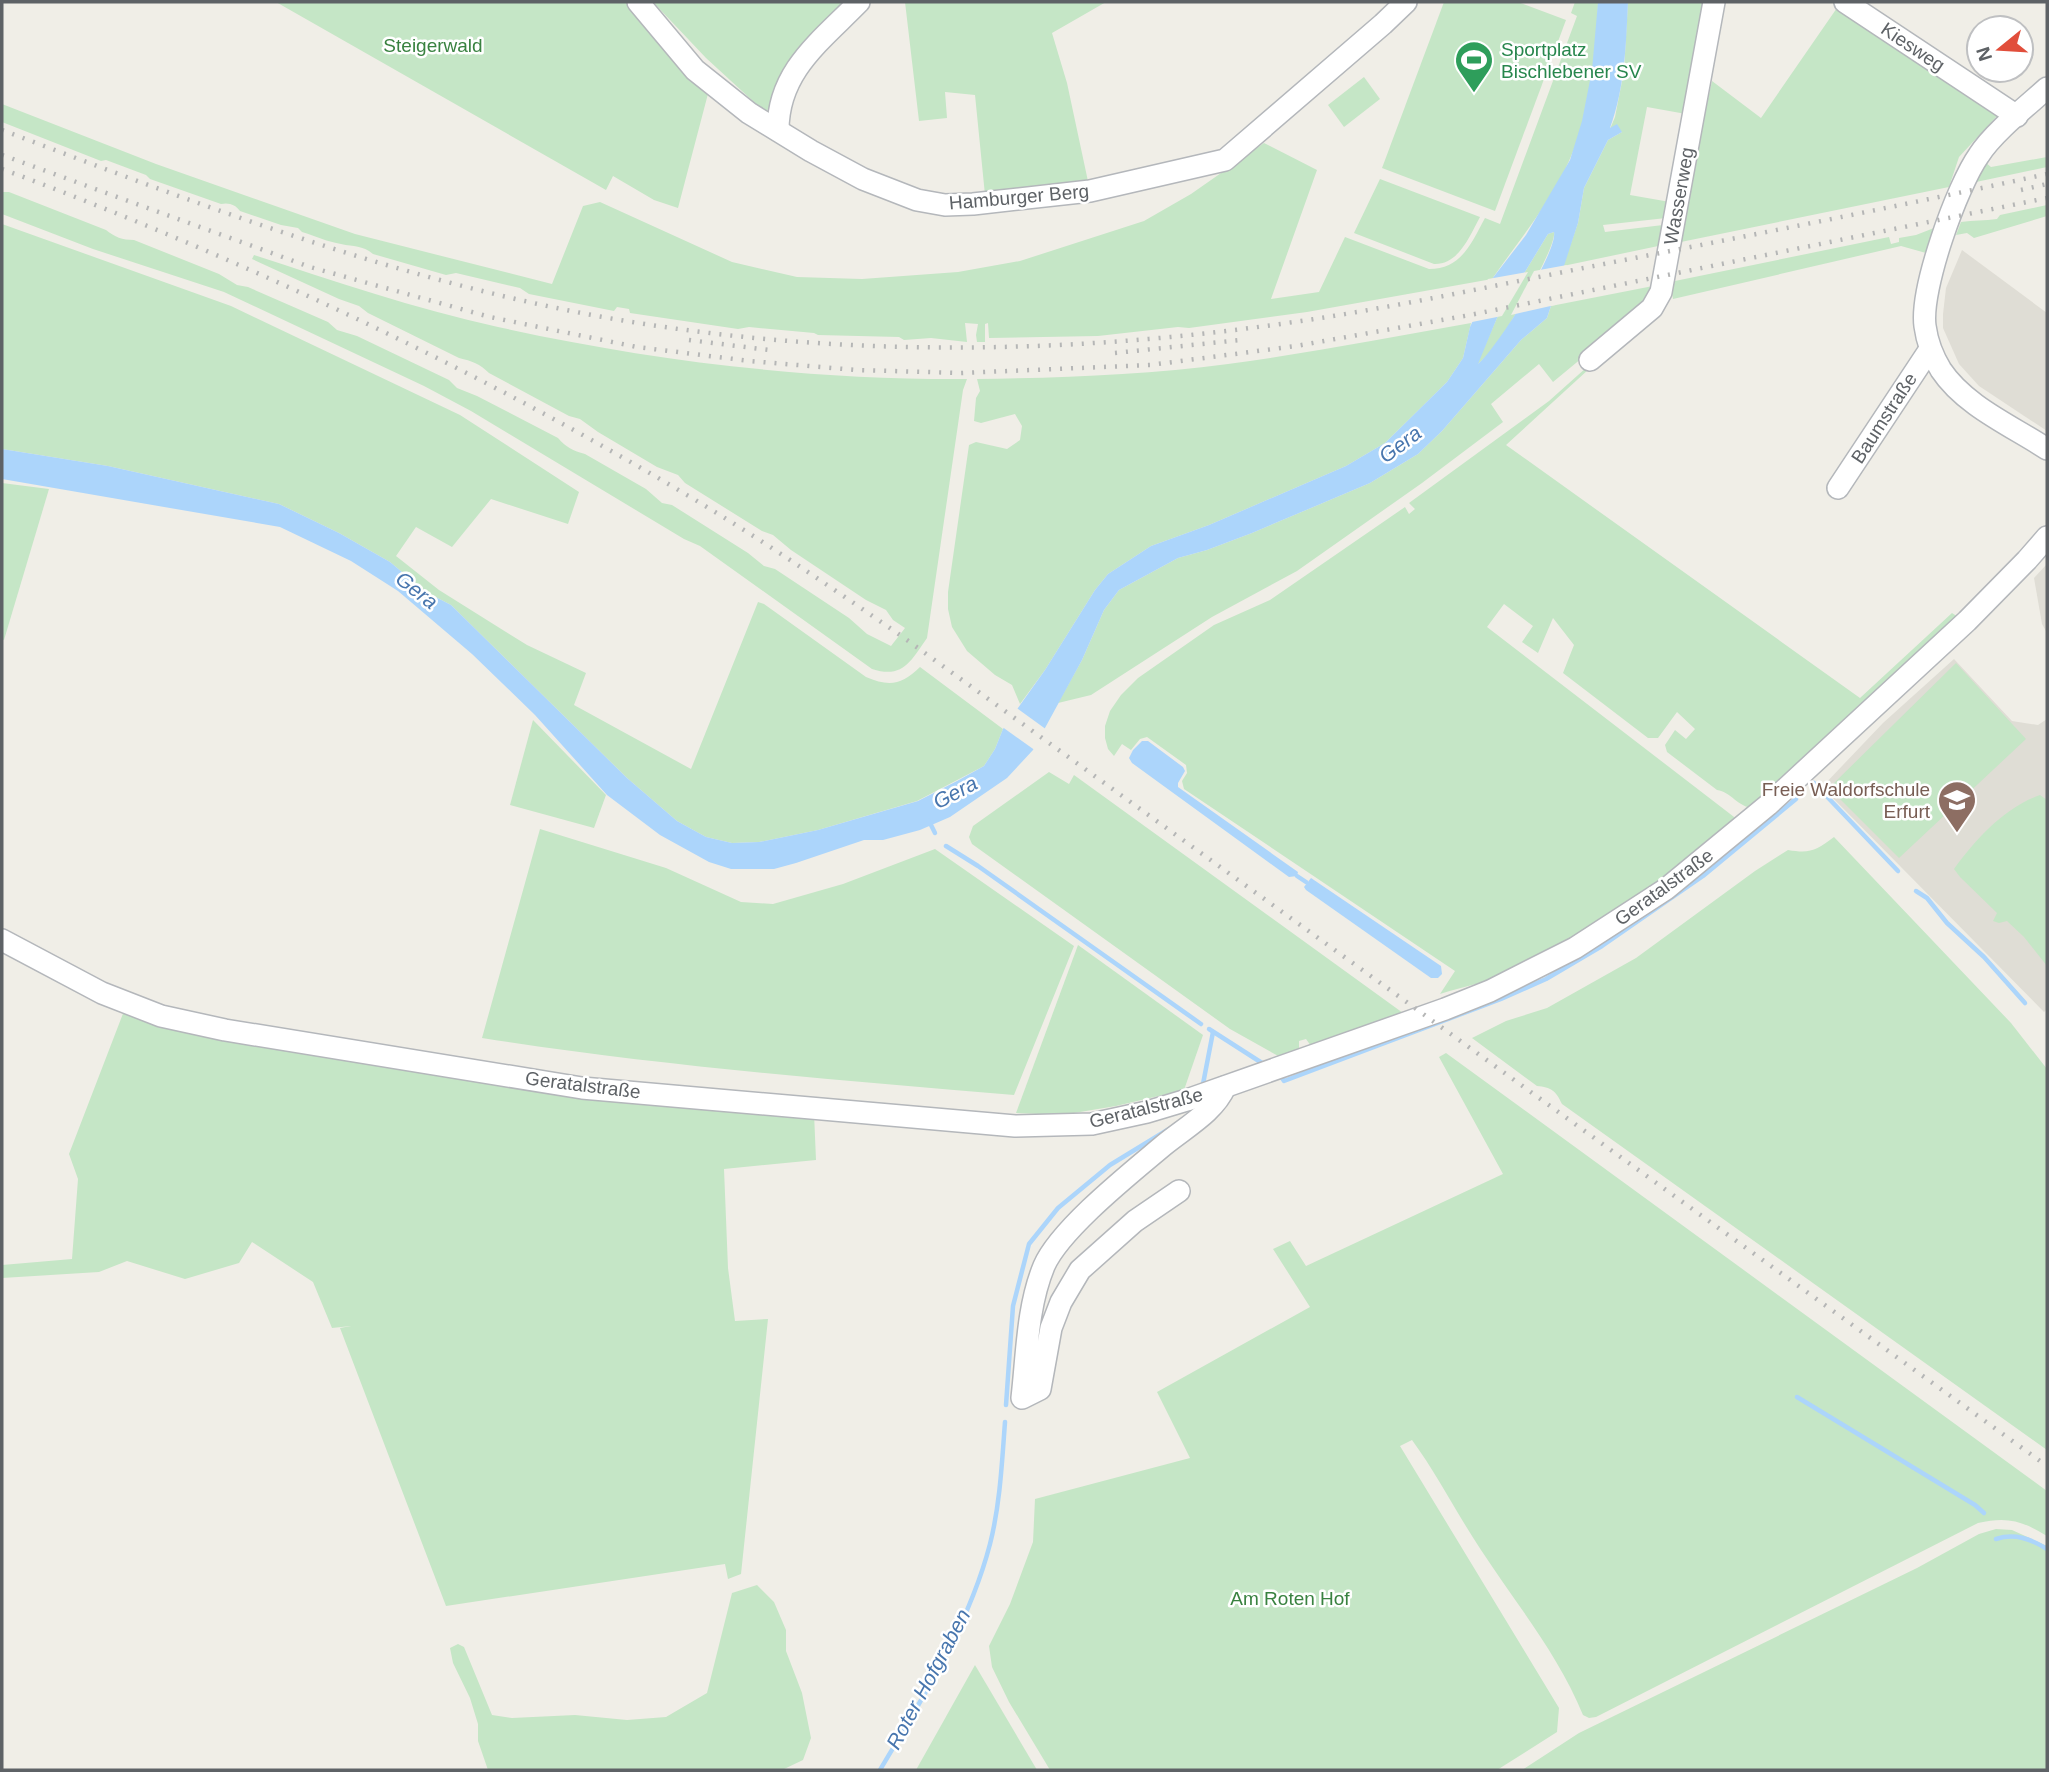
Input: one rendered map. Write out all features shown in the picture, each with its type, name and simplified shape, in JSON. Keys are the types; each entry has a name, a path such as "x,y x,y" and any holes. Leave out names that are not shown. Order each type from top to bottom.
{"street":[{"name":"Hamburger Berg","path":"638,2 695,70 749,113 863,179 929,203 972,204 1090,191 1225,160 1406,2"},
{"path":"778,130 781,98 788,82 812,50 859,2"},
{"name":"Wasserweg","path":"1590,360 1652,308 1661,292 1714,2"},
{"name":"Kiesweg","path":"1845,2 2017,116"},
{"path":"2047,88 1979,154 1963,183 1949,219 1925,309 1930,349 1941,369 1961,393 2047,449"},
{"name":"Baumstraße","path":"1838,488 1930,349"},
{"name":"Geratalstraße","path":"2,940 102,993 161,1016 225,1030 582,1088 982,1124 1049,1127 1092,1124 1147,1112 1267,1073 1490,991 1575,948 1666,890 1768,805 1967,621 2047,537"},
{"path":"1179,1191 1135,1221 1080,1270 1061,1302 1051,1328 1040,1389 1023,1398 1032,1306 1045,1265 1067,1234 1120,1182 1211,1109 1225,1087"}],"shaded area":[{"path":"1962,250 2047,313 2047,431 1979,386 1959,364 1943,328 1943,314 1946,288"},
{"path":"2047,564 2047,633 2042,624 2034,578"},
{"name":"Freie Waldorfschule Erfurt","path":"1954,659 2012,721 2038,725 2047,719 2047,1009 2044,1012 1822,787 1883,723"}],"green space":[{"name":"Steigerwald","path":"276,2 626,2 709,90 678,208 654,200 613,176 606,190"},
{"path":"653,2 849,2 787,73 766,113 706,58"},
{"path":"905,2 1106,2 1052,33 1067,83 1089,186 985,195 975,95 945,92 947,118 919,121"},
{"name":"Sportplatz Bischlebener SV","path":"1444,2 1518,2 1566,20 1495,211 1382,168"},
{"path":"1575,2 1598,2 1594,62 1582,124 1569,161 1552,193 1492,279 1307,312 1189,328 1098,336 989,338 988,323 985,324 985,342 977,342 978,324 965,323 967,342 931,338 904,340 899,337 818,335 749,327 738,329 630,313 629,309 617,307 614,311 529,294 520,288 456,273 446,275 361,248 326,240 302,232 298,228 240,211 232,204 221,204 150,179 146,175 106,160 101,161 2,122 2,104 156,164 355,234 552,284 583,206 600,202 732,262 797,277 862,279 958,272 1020,261 1144,221 1191,194 1264,143 1317,170 1271,299 1319,292 1345,237 1429,269 1440,268 1457,260 1470,246 1485,218 1500,224 1577,16 1571,13"},
{"path":"1628,2 1708,2 1686,114 1647,107 1630,195 1670,202 1666,218 1603,225 1605,232 1663,225 1663,245 1563,266 1578,223 1584,188 1608,140 1622,132 1610,129 1624,71"},
{"path":"1839,5 1995,109 1997,116 1959,157 1949,187 1676,243 1712,81 1761,118"},
{"path":"1364,77 1380,99 1344,127 1328,105"},
{"path":"2047,157 2047,167 1976,182 1985,162 1991,167"},
{"path":"1380,179 1480,217 1463,248 1450,260 1434,264 1354,233"},
{"path":"2,192 9,192 106,230 119,238 134,240 219,274 237,285 248,287 328,322 337,330 357,336 449,380 457,388 558,438 570,448 646,489 662,503 672,505 764,566 775,569 849,618 867,634 891,646 905,628 893,620 886,610 866,600 773,535 762,531 685,483 678,475 657,467 580,419 569,416 489,373 476,363 459,358 359,306 252,259 254,255 467,320 614,350 790,372 967,379 963,390 927,638 911,661 899,670 891,672 872,669 700,546 471,411 424,386 224,292 93,249 2,214"},
{"path":"2047,205 2047,216 1974,238 1967,233 1956,235 1961,222 1997,219 2000,215"},
{"path":"2,224 231,306 460,415 579,492 568,524 491,499 452,547 416,527 396,556 439,590 527,645 586,673 574,705 691,769 758,602 866,677 895,683 907,678 920,667 1003,729 995,749 984,766 917,801 818,830 759,842 732,843 706,837 677,821 627,778 451,605 426,592 390,562 339,533 279,504 108,466 2,449"},
{"path":"1934,228 1926,253 1901,246 1673,299 1670,282 1889,237 1891,244 1899,242 1899,238"},
{"path":"1554,232 1547,255 1518,310 1499,341 1476,366 1497,318 1548,234"},
{"path":"1653,286 1646,305 1553,382 1539,364 1491,404 1503,422 1297,571 1212,617 1091,695 1058,703 1082,660 1104,610 1119,590 1178,558 1252,533 1370,483 1418,454 1442,431 1521,340 1547,318 1551,306"},
{"path":"1471,323 1463,358 1447,382 1385,443 1346,466 1209,525 1151,546 1108,574 1020,704 1012,685 995,675 967,651 952,627 948,592 969,445 976,442 1007,449 1020,440 1022,426 1015,414 981,423 974,421 976,398 980,391 977,379 1103,375 1197,368"},
{"path":"1587,367 1589,369 1506,445 1860,698 1952,613 1958,617 1753,808 1717,790 1667,752 1665,745 1675,730 1686,739 1695,729 1677,712 1658,738 1648,738 1563,673 1574,645 1553,618 1538,653 1522,642 1533,626 1504,604 1487,627 1738,820 1655,884 1568,942 1506,974 1440,994 1455,971 1184,789 1182,781 1187,773 1186,765 1147,737 1140,739 1131,750 1122,744 1114,756 1108,749 1105,726 1110,711 1121,695 1138,678 1214,625 1270,600 1405,507 1409,514 1415,509 1409,503 1549,401"},
{"path":"2,483 49,489 4,640 2,639"},
{"path":"1956,663 2026,739 1899,858 1829,788"},
{"path":"533,720 606,795 594,828 510,805"},
{"path":"1049,772 1069,784 1074,775 1403,1013 1311,1046 1306,1039 1299,1041 1299,1050 1280,1057 1230,1029 972,844 969,837 973,826"},
{"path":"2040,795 2047,800 2047,966 2007,921 1993,921 1997,913 1954,869 2003,816"},
{"path":"540,829 666,868 741,902 773,904 843,884 935,849 1074,946 1014,1095 681,1064 482,1038"},
{"path":"1834,837 2011,1023 2047,1069 2047,1450 1562,1104 1553,1090 1537,1086 1472,1038 1506,1021 1547,1008 1636,958 1788,850 1813,850"},
{"path":"1078,945 1203,1035 1184,1090 1062,1115 1016,1113"},
{"path":"124,1011 814,1113 816,1160 724,1169 728,1268 735,1321 768,1319 741,1574 728,1579 725,1564 446,1606 340,1328 351,1326 332,1328 313,1282 252,1242 239,1263 185,1279 127,1261 99,1272 2,1278 2,1265 72,1259 78,1179 69,1154"},
{"name":"Am Roten Hof","path":"1446,1053 2047,1491 2047,1536 2014,1521 1978,1523 1596,1717 1589,1718 1583,1715 1549,1650 1481,1550 1412,1440 1400,1446 1559,1708 1557,1732 1497,1770 1050,1770 1009,1702 992,1667 989,1646 1010,1604 1033,1542 1035,1499 1190,1458 1157,1392 1310,1307 1273,1249 1290,1241 1306,1266 1503,1174 1439,1057"},
{"path":"1996,1529 2012,1530 2047,1546 2047,1770 1522,1770 1579,1733 1917,1568 1979,1534"},
{"path":"757,1585 774,1602 786,1630 786,1651 802,1693 811,1738 803,1760 782,1770 488,1770 478,1741 478,1724 470,1698 453,1663 450,1648 458,1644 464,1647 492,1715 512,1718 575,1715 627,1720 666,1717 707,1693 732,1593"},
{"path":"975,1665 1037,1770 916,1770"}],"water":[{"name":"Gera","path":"1598,2 1628,2 1622,82 1610,128 1617,124 1622,132 1608,140 1584,188 1578,223 1547,318 1521,340 1442,431 1418,454 1370,483 1252,533 1178,558 1119,590 1104,610 1082,660 1033,750 1007,778 950,817 920,830 883,840 864,840 774,869 731,869 709,862 660,835 607,795 535,715 472,654 398,591 351,561 280,527 2,479 2,449 108,466 279,504 390,562 426,592 451,605 627,778 677,821 706,837 732,843 759,842 818,830 918,801 984,766 1003,729 1108,574 1151,546 1209,525 1346,466 1385,443 1447,382 1463,358 1470,327 1492,279 1526,235 1570,160 1582,121 1592,70","holes":["1554,232 1553,243 1524,300 1498,340 1478,364 1497,318 1548,234"]},
{"path":"1142,741 1148,741 1183,767 1185,771 1178,787 1298,872 1297,876 1289,877 1132,763 1129,758"},
{"path":"1311,878 1441,966 1442,974 1438,978 1431,978 1306,890 1304,887"}],"pier":[{"path":"1567,265 1555,305 1511,315 1534,271"},
{"path":"1528,272 1502,316 1467,323 1488,279"},
{"path":"1014,706 1047,730 1036,751 1001,726"}],"waterway":[{"path":"1812,785 1814,783 1898,871"},
{"path":"1282,1078 1284,1081 1501,999 1546,979 1602,946 1703,876 1796,799"},
{"path":"929,821 935,833"},
{"path":"946,846 1201,1024"},
{"path":"1297,876 1306,882"},
{"path":"1916,891 1927,898 1947,923 1984,957 2025,1003"},
{"path":"1209,1029 1262,1063"},
{"name":"Roter Hofgraben","path":"1203,1084 1213,1032"},
{"name":"Roter Hofgraben","path":"1006,1405 1013,1306 1029,1244 1058,1208 1110,1165 1169,1129"},
{"path":"1797,1397 1984,1513"},
{"name":"Roter Hofgraben","path":"880,1770 943,1661 981,1574 996,1514 1005,1422"},
{"path":"1996,1539 2023,1538 2047,1549"}],"railway":[{"path":"2,130 304,239 457,285 535,303 699,332 784,341 954,348 1124,341 1294,322 1449,295 2047,174"},
{"path":"2,155 310,267 490,317 637,347 750,361 856,370 961,373 1150,365 1296,346 1470,315 2047,198"},
{"path":"2,169 180,240 355,318 525,404 609,450 745,531 900,635 2047,1466"},
{"path":"2021,190 2047,184"},
{"path":"689,340 769,350"},
{"path":"1115,353 1240,340"}],"place":[{"name":"Sportplatz Bischlebener SV","path":"1474,94"},
{"name":"Freie Waldorfschule Erfurt","path":"1957,834"}]}
